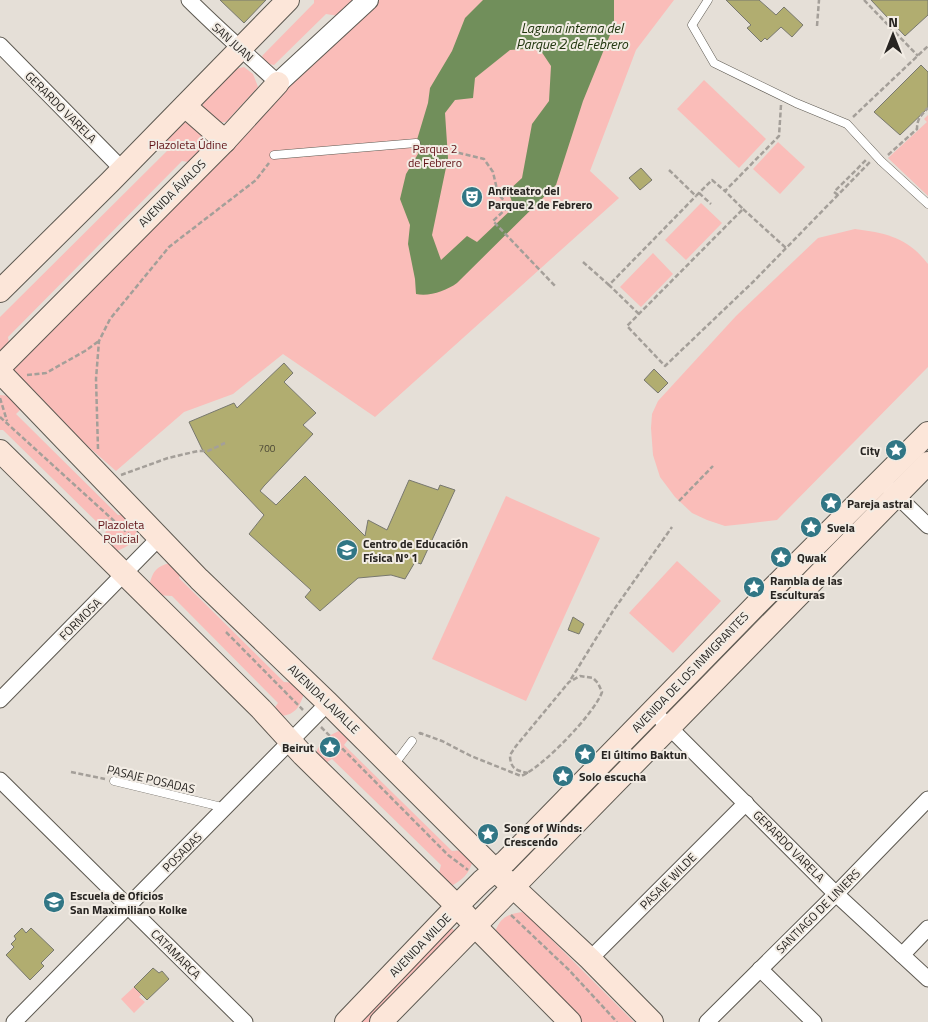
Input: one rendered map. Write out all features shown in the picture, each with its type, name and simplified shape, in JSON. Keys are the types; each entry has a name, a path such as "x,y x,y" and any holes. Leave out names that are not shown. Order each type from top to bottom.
{"main road":[{"path":"0,291 242,49 288,0"},
{"name":"AVENIDA ÁVALOS","path":"0,367 237,133 278,83"},
{"path":"185,106 237,133"},
{"name":"AVENIDA LAVALLE","path":"0,372 199,579 328,703 495,870 590,959 652,1022"},
{"name":"AVENIDA DE LOS INMIGRANTES","path":"514,886 670,727 889,488 928,433"},
{"path":"0,451 261,709 290,742 457,906 570,1022"},
{"name":"AVENIDA DE LOS INMIGRANTES","path":"495,870 506,862 756,605 889,488 928,463"},
{"name":"AVENIDA WILDE","path":"346,1022 457,906 495,870"},
{"name":"AVENIDA WILDE","path":"381,1022 514,886"}],"street":[{"name":"SAN JUAN","path":"189,0 226,37 242,49 278,83"},
{"name":"AVENIDA ÁVALOS","path":"278,83 368,0"},
{"name":"GERARDO VARELA","path":"0,45 122,169"},
{"path":"889,488 928,526"},
{"name":"FORMOSA","path":"0,700 159,538"},
{"name":"POSADAS","path":"14,1022 328,703"},
{"name":"GERARDO VARELA","path":"653,711 836,894 928,979"},
{"name":"CATAMARCA","path":"0,780 245,1022"},
{"name":"SANTIAGO DE LINIERS","path":"707,1022 836,894 928,799"},
{"name":"PASAJE WILDE","path":"590,959 746,803"},
{"path":"902,955 928,928"},
{"path":"760,969 814,1022"}],"lane":[{"path":"708,0 692,25 714,63 781,96 847,124 881,161 928,204"},
{"path":"274,155 416,143"},
{"path":"392,767 412,740"},
{"name":"PASAJE POSADAS","path":"114,781 226,808"}],"path":[{"path":"817,26 819,0"},
{"path":"864,0 918,56"},
{"path":"847,124 928,46"},
{"path":"725,191 779,136 781,96"},
{"path":"881,161 917,129 917,122 920,116 928,108"},
{"path":"451,151 484,159 493,172 498,194 509,206 493,221 556,287"},
{"path":"98,450 96,379 99,341 110,320 169,247 256,180 274,155"},
{"path":"838,196 834,192 869,157"},
{"path":"743,209 627,326 665,366 754,281 873,160"},
{"path":"669,170 696,196"},
{"path":"609,285 712,180 786,248"},
{"path":"699,193 711,204"},
{"path":"583,262 638,314"},
{"path":"23,376 46,373 99,341"},
{"path":"0,398 7,422"},
{"path":"115,477 168,458 198,451 208,451 225,442"},
{"path":"679,501 713,466"},
{"path":"529,773 512,768 510,755 562,692 613,611 672,526"},
{"path":"412,740 420,733 521,776 529,773 548,758 599,700 602,692 594,678 580,676 569,682"},
{"name":"PASAJE POSADAS","path":"72,772 114,781"}],"green space":[{"path":"314,0 359,0 339,16 326,14 274,65 265,63 262,56 314,3"},
{"name":"Parque 2 de Febrero","path":"370,0 674,0 636,50 590,171 619,198 375,417 283,354 233,394 184,412 116,471 6,374"},
{"path":"244,67 253,74 258,87 226,122 214,123 205,116 202,102 235,69"},
{"path":"704,80 766,139 739,168 677,109"},
{"path":"928,115 928,196 888,158 927,122 924,119"},
{"name":"Plazoleta Údine","path":"188,122 200,131 209,145 195,163 182,161 8,337 10,350 0,359 0,317 171,147 165,133 175,123"},
{"path":"778,142 805,167 780,194 753,169"},
{"path":"701,203 722,223 686,260 665,240"},
{"path":"855,229 896,238 913,248 928,264 928,367 777,520 725,526 692,513 675,497 660,477 653,455 652,414 658,401 736,316 818,238"},
{"path":"653,253 673,274 641,307 620,287"},
{"name":"Plazoleta Policial","path":"0,395 10,396 22,408 16,414 118,515 131,515 135,523 136,535 130,544 111,553 101,544 106,531 3,430 0,430"},
{"path":"506,496 600,538 526,701 432,659"},
{"path":"176,561 183,570 179,578 284,682 298,683 305,691 294,711 280,716 273,710 278,703 172,596 157,595 149,587 152,576 157,569 165,564"},
{"path":"677,561 721,601 673,653 629,613"},
{"path":"344,729 350,737 344,745 452,851 465,850 473,860 470,869 462,879 449,887 438,877 441,865 332,759 321,766 314,757 319,746 328,736"},
{"path":"522,912 634,1022 577,1022 495,932 499,923 505,918"},
{"path":"450,926 458,935 370,1022 356,1022"},
{"path":"134,987 142,994 139,997 145,1002 134,1013 121,999"}],"water":[{"name":"Laguna interna del Parque 2 de Febrero","path":"483,0 614,0 614,25 583,101 556,185 457,283 437,293 421,295 416,294 408,244 410,225 400,199 406,174 418,154 416,143 428,103 430,88 452,51 465,18","holes":["539,48 551,66 549,101 532,124 522,178 508,191 514,207 477,242 467,236 441,260 432,235 448,158 445,113 455,100 473,98 475,78 510,50"]}],"building":[{"path":"220,0 266,0 244,23"},
{"path":"726,0 759,0 776,15 784,7 803,25 792,37 781,27 767,40 765,38 761,42 747,28 751,25"},
{"path":"871,0 928,0 928,15 905,36"},
{"path":"921,65 928,72 928,108 900,135 874,112"},
{"path":"641,168 652,180 640,190 629,178"},
{"name":"Centro de Educación Física Nº 1","path":"284,363 293,373 284,382 316,413 303,425 313,434 260,491 276,505 305,476 365,536 368,520 387,530 409,480 438,490 440,485 455,490 421,564 415,562 405,579 391,575 358,578 320,611 305,597 311,590 249,534 264,515 203,451 189,422 234,403 237,408"},
{"path":"654,369 668,383 658,393 644,380"},
{"path":"573,617 584,624 579,634 568,630"},
{"path":"22,928 26,933 31,928 54,950 41,963 44,966 30,980 6,955 14,947 11,944 16,939 14,936"},
{"path":"153,968 159,973 162,971 169,979 147,1000 134,987"}],"place":[{"name":"Anfiteatro del Parque 2 de Febrero","path":"472,197"},
{"name":"City","path":"896,450"},
{"name":"Pareja astral","path":"831,503"},
{"name":"Svela","path":"811,527"},
{"name":"Centro de Educación Física Nº 1","path":"347,550"},
{"name":"Qwak","path":"781,557"},
{"name":"Rambla de las Esculturas","path":"754,587"},
{"name":"Beirut","path":"330,747"},
{"name":"El último Baktun","path":"585,754"},
{"name":"Solo escucha","path":"563,776"},
{"name":"Song of Winds: Crescendo","path":"488,834"},
{"name":"Escuela de Oficios San Maximiliano Kolke","path":"54,902"}]}
